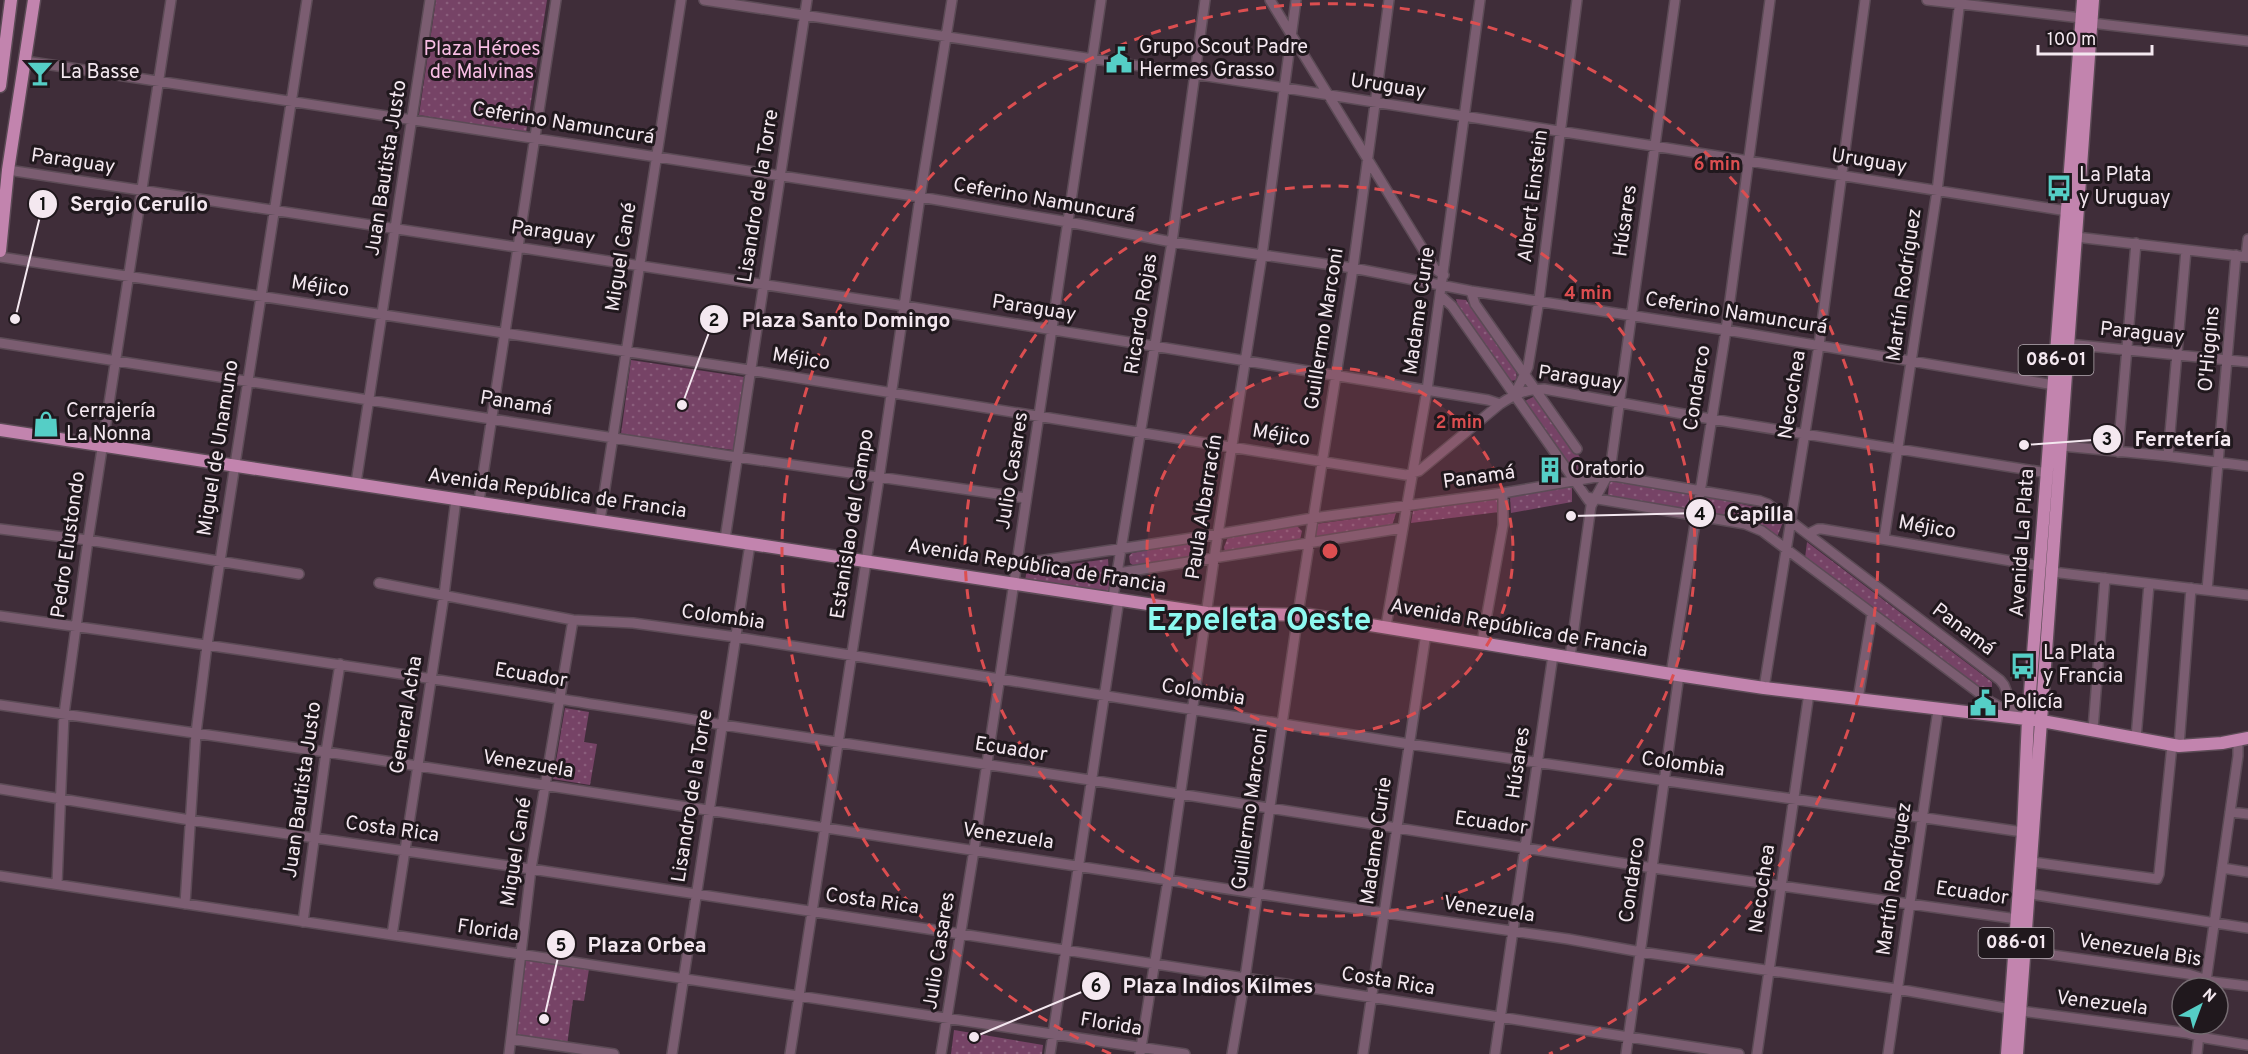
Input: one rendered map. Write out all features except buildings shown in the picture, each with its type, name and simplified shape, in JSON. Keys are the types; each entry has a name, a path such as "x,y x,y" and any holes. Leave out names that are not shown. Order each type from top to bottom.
{"main road":[{"path":"0,86 11,0"},
{"path":"0,251 8,170 34,0"},
{"name":"Avenida La Plata","path":"2018,1054 2017,919 2028,719 2062,446 2076,237 2086,21 2083,0"},
{"name":"Avenida La Plata","path":"2007,1054 2025,951 2030,894 2042,721 2048,473 2054,385 2067,211 2086,21 2093,0"},
{"name":"Avenida República de Francia","path":"0,430 1207,613 1298,614 1386,626 1675,675 1938,710 2028,719 2175,745 2222,743 2243,739"}],"street":[{"name":"Pedro Elustondo","path":"57,884 64,714 75,626 171,0"},
{"name":"Miguel de Unamuno","path":"185,904 196,733 207,645 307,0"},
{"name":"Juan Bautista Justo","path":"356,483 430,0"},
{"path":"479,501 556,0"},
{"name":"Miguel Cané","path":"600,520 681,0"},
{"name":"Uruguay","path":"704,0 1285,88 1375,104 2067,211"},
{"name":"Lisandro de la Torre","path":"725,539 807,0"},
{"name":"Estanislao del Campo","path":"790,1054 952,0"},
{"name":"Julio Casares","path":"941,1054 1015,583 1101,0"},
{"name":"Ricardo Rojas","path":"1050,1054 1104,696 1118,573 1172,242 1205,0"},
{"path":"1270,0 1435,269 1444,275"},
{"name":"Paula Albarracín","path":"1140,1051 1262,255 1296,0"},
{"name":"Guillermo Marconi","path":"1232,1054 1245,978 1268,808 1353,268 1389,0"},
{"name":"Madame Curie","path":"1386,626 1428,390 1480,0"},
{"name":"Albert Einstein","path":"1515,394 1526,375 1539,300 1577,0"},
{"name":"Húsares","path":"1570,657 1591,500 1608,476 1675,0"},
{"name":"Condarco","path":"1626,1054 1665,781 1675,675 1696,516 1726,330 1770,0"},
{"name":"Necochea","path":"1764,688 1819,345 1865,0"},
{"path":"1927,0 1959,2 2086,21 2248,41"},
{"name":"Martín Rodríguez","path":"1884,539 1937,191 1959,2"},
{"name":"Ceferino Namuncurá","path":"25,61 920,197 1172,242 1353,268 1471,291 1726,330 2054,385"},
{"name":"Paraguay","path":"8,170 904,306 1155,348 1337,375 1488,400 1500,404 1515,394 1535,389 2048,473"},
{"path":"2076,237 2244,256"},
{"name":"O'Higgins","path":"2207,590 2228,360 2248,239"},
{"path":"2118,452 2136,243"},
{"path":"2168,456 2186,250"},
{"name":"Méjico","path":"0,257 1040,415 1406,475 1413,474"},
{"path":"1471,291 1475,304 1577,449"},
{"path":"1441,296 1452,306 1574,480 1591,500"},
{"name":"Panamá","path":"0,344 248,380 737,457 1026,498"},
{"name":"Paraguay","path":"2068,344 2248,362"},
{"path":"1413,474 1500,404"},
{"path":"2062,446 2248,466"},
{"name":"Panamá","path":"1017,564 1313,518 1503,493 1608,476 1760,501 1809,534 2000,680 2013,709"},
{"path":"1482,642 1503,525 1503,493"},
{"name":"General Acha","path":"392,935 444,595 456,499"},
{"name":"Panamá","path":"1591,500 1755,527 1991,702 2002,708 2013,709 2028,719"},
{"path":"1118,573 1403,528"},
{"path":"0,529 88,540 299,574"},
{"name":"Méjico","path":"1809,534 1818,529 2046,569 2248,595"},
{"name":"Lisandro de la Torre","path":"672,1054 750,544"},
{"path":"2093,729 2105,578"},
{"name":"Colombia","path":"378,583 573,620 633,623 736,638 1409,744 2023,832"},
{"path":"2136,738 2149,584"},
{"path":"2032,862 2157,879 2175,745 2191,588"},
{"path":"1858,699 1872,614"},
{"name":"Ecuador","path":"0,616 340,664 668,714 723,725 839,741 1653,868 2017,919"},
{"name":"Miguel Cané","path":"509,1054 531,869 573,620"},
{"name":"Madame Curie","path":"1364,1054 1426,633"},
{"name":"Húsares","path":"1495,1054 1553,655"},
{"name":"Juan Bautista Justo","path":"303,922 340,664"},
{"name":"Necochea","path":"1757,1054 1809,693"},
{"name":"Venezuela","path":"0,705 1078,865 1384,914 1513,931 1897,989 2016,1010 2151,1028 2248,1045"},
{"name":"Martín Rodríguez","path":"1888,1054 1938,710"},
{"path":"2206,976 2238,756 2243,739"},
{"path":"2238,756 2248,757"},
{"name":"Costa Rica","path":"0,789 190,820 696,893 1739,1054"},
{"path":"2230,812 2248,814"},
{"path":"2222,868 2248,872"},
{"name":"Florida","path":"0,876 799,995 1052,1034 1140,1051 1185,1054"},
{"name":"Ecuador","path":"2030,894 2248,928"},
{"name":"Venezuela Bis","path":"2025,951 2191,976"},
{"name":"Venezuela Bis","path":"2230,985 2248,986"},
{"path":"2197,1054 2199,1037"},
{"path":"511,1039 614,1054"}],"green space":[{"name":"Plaza Héroes de Malvinas","path":"436,0 547,0 526,133 419,115"},
{"path":"1456,299 1466,300 1516,370 1517,380 1510,381 1459,310"},
{"path":"631,360 744,377 733,450 621,434"},
{"path":"1535,396 1593,474 1579,476 1573,472 1525,401"},
{"path":"1615,481 1690,494 1687,510 1608,496 1609,482"},
{"path":"1572,486 1572,502 1511,513 1510,496"},
{"path":"1706,496 1764,509 1783,522 1777,537 1760,525 1704,514"},
{"path":"1498,498 1499,512 1411,523 1413,511"},
{"path":"1396,513 1392,526 1316,537 1316,524"},
{"path":"1297,526 1302,531 1300,540 1225,552 1224,547 1228,537"},
{"path":"1201,540 1205,544 1203,557 1134,566 1130,563 1129,556 1132,553"},
{"path":"1807,542 1992,682 1992,689 1982,690 1805,558"},
{"path":"1108,559 1110,592 1025,580 1027,570"},
{"path":"565,708 589,712 584,742 597,744 590,785 553,779"},
{"path":"526,960 589,969 584,1001 573,1000 567,1046 515,1037"},
{"path":"954,1030 1043,1045 1042,1054 951,1054"}],"place":[{"name":"Grupo Scout Padre Hermes Grasso","path":"1119,60"},
{"name":"La Basse","path":"40,73"},
{"name":"La Plata y Uruguay","path":"2059,188"},
{"name":"Sergio Cerullo","path":"15,319"},
{"name":"Plaza Santo Domingo","path":"682,405"},
{"name":"Cerrajería La Nonna","path":"46,424"},
{"name":"Ferretería","path":"2024,445"},
{"name":"Oratorio","path":"1550,470"},
{"name":"Capilla","path":"1571,516"},
{"name":"La Plata y Francia","path":"2023,666"},
{"name":"Policía","path":"1983,703"},
{"name":"Plaza Orbea","path":"544,1019"},
{"name":"Plaza Indios Kilmes","path":"974,1037"}],"district":[{"name":"Ezpeleta Oeste","path":"1259,622"}]}
